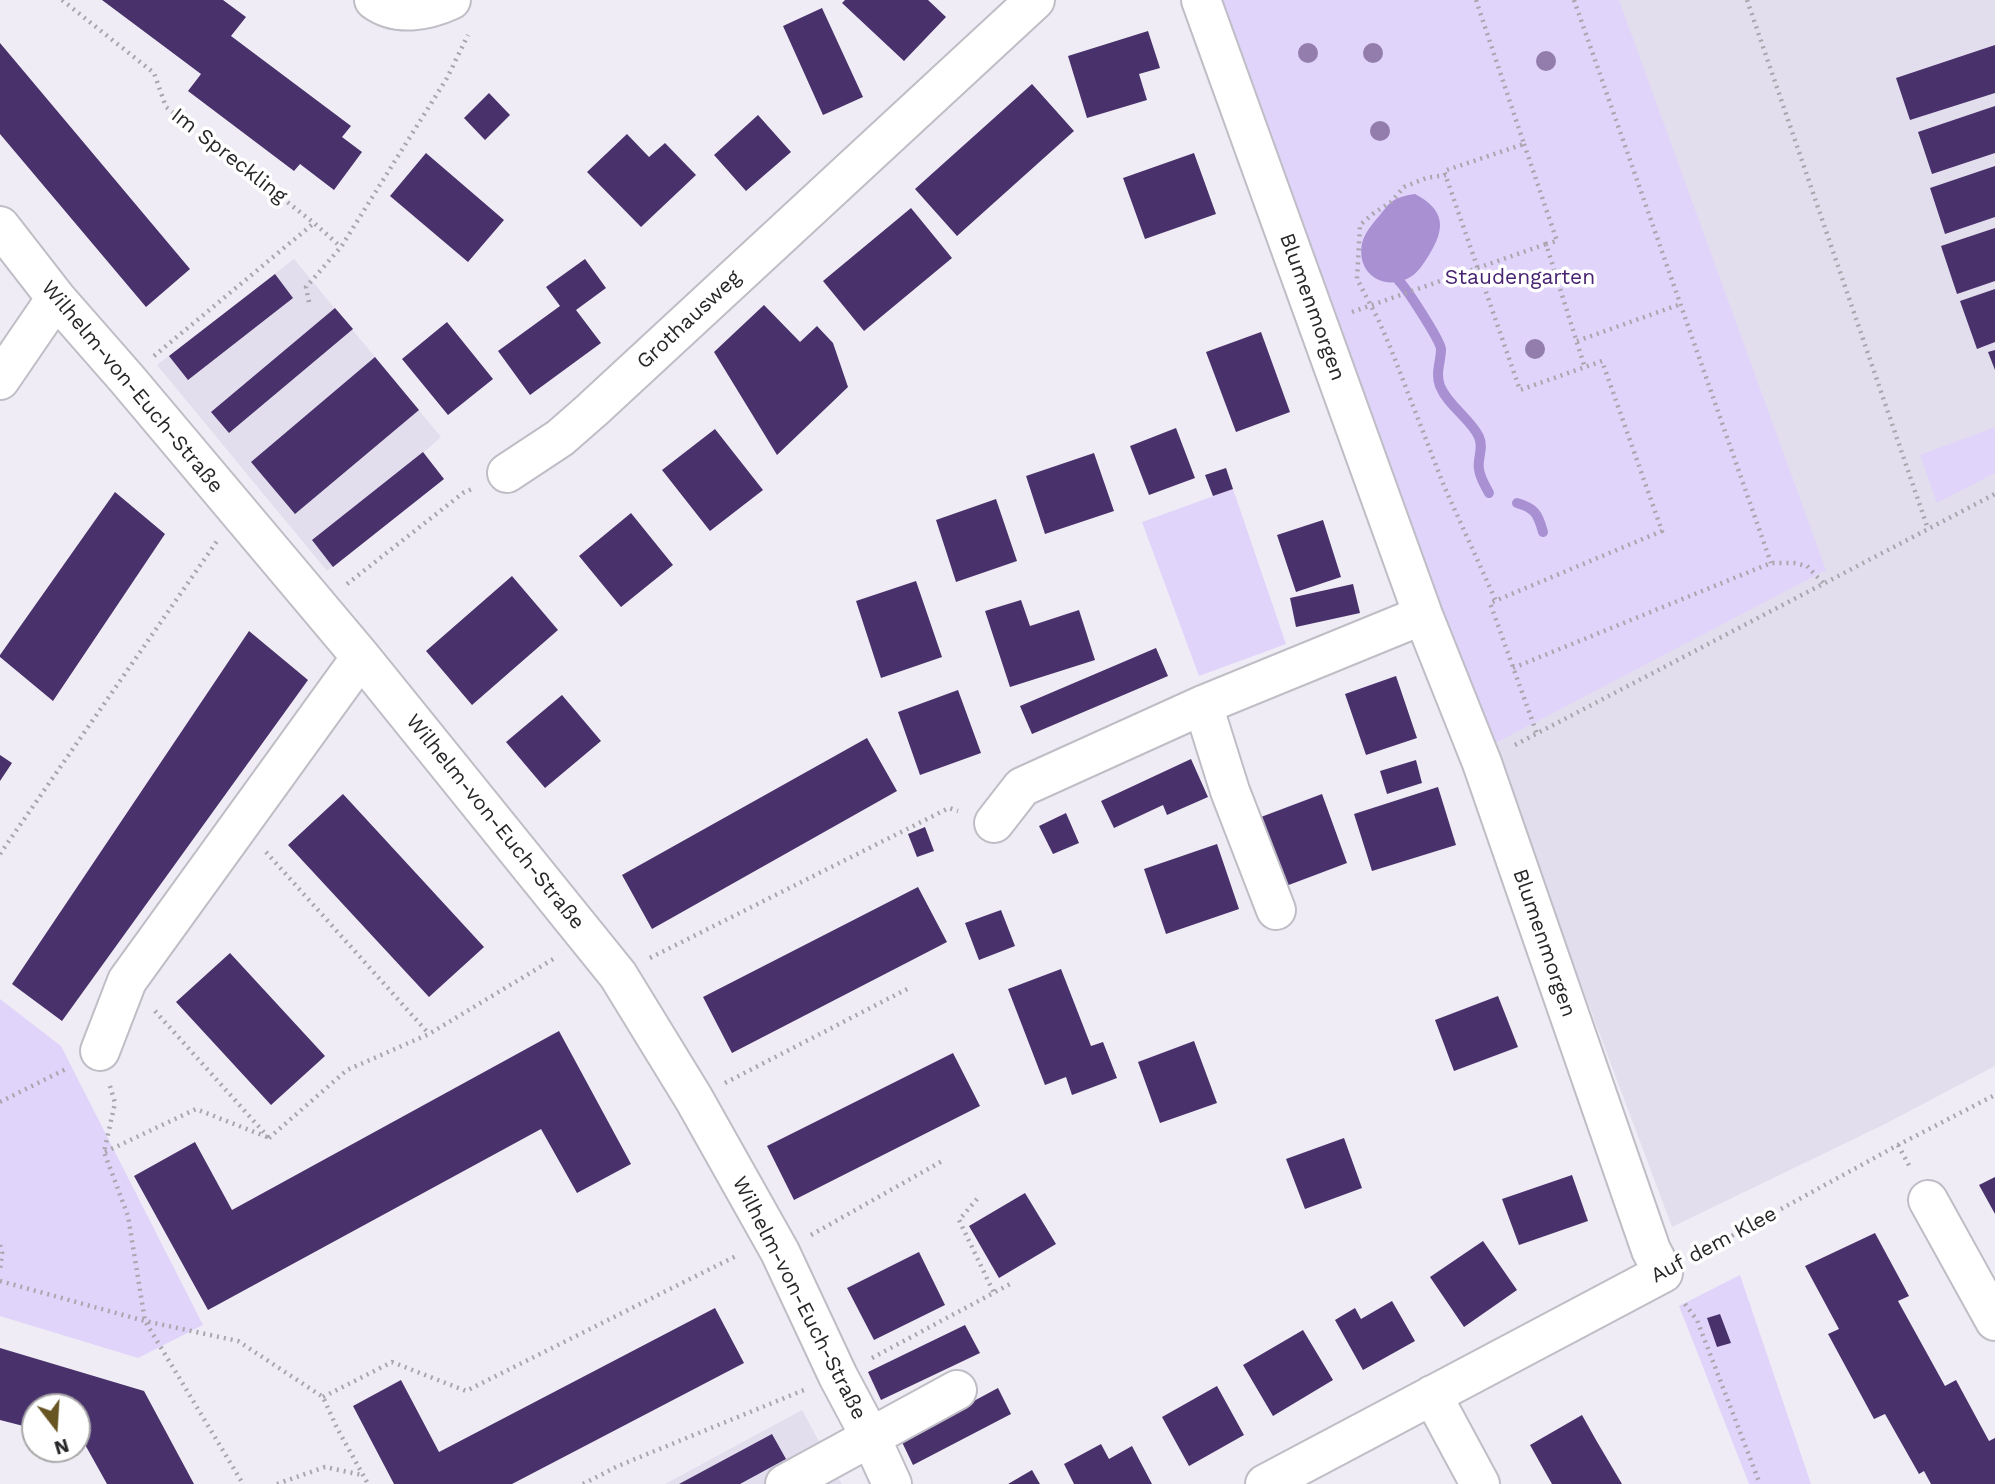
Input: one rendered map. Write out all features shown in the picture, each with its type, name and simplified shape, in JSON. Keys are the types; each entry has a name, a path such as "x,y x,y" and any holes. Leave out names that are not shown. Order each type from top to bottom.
{"street":[{"path":"374,0 381,5 404,11 433,8 461,15"},
{"name":"Grothausweg","path":"507,473 560,438 592,410 1035,0"},
{"name":"Blumenmorgen","path":"1201,0 1423,615 1482,763 1657,1262"},
{"name":"Wilhelm-von-Euch-Straße","path":"0,226 56,298 361,657 618,975 694,1099 776,1246 892,1484"},
{"path":"0,380 56,298"},
{"path":"994,823 1022,787 1203,705 1423,615"},
{"path":"100,1051 127,981 361,657"},
{"path":"1203,705 1230,791 1276,910"},
{"path":"1928,1200 1995,1321"},
{"name":"Auf dem Klee","path":"1265,1484 1432,1395 1657,1262"},
{"path":"785,1484 957,1390"},
{"path":"1432,1395 1480,1484"}],"path":[{"name":"Im Spreckling","path":"62,0 154,74 166,107 341,247"},
{"path":"1348,314 1557,241 1476,0"},
{"path":"1574,0 1771,563"},
{"path":"1747,0 1928,529"},
{"path":"309,302 306,287 341,247 447,78 461,15"},
{"path":"1524,144 1444,171 1520,390 1602,361 1662,531 1490,603 1537,734"},
{"path":"1446,175 1426,178 1404,187 1391,202 1360,225 1357,279 1391,349 1444,486 1496,601"},
{"path":"127,379 314,223"},
{"path":"1546,244 1586,368"},
{"path":"1577,341 1681,304"},
{"path":"318,607 463,493 507,473"},
{"path":"1482,763 1995,494"},
{"path":"0,854 237,512"},
{"path":"1513,668 1771,563 1808,566 1824,584"},
{"path":"618,975 949,808 994,823"},
{"path":"242,825 429,1034"},
{"path":"269,1138 346,1070 429,1034 589,937"},
{"path":"127,981 269,1138"},
{"path":"694,1099 911,987"},
{"path":"0,1102 100,1051 115,1102 104,1152 128,1216 145,1321 243,1484"},
{"name":"Auf dem Klee","path":"1657,1262 1995,1095"},
{"path":"104,1152 196,1110 269,1138"},
{"path":"323,1397 392,1362 466,1391 776,1246 944,1160"},
{"path":"976,1199 959,1220 994,1293"},
{"path":"0,1245 0,1270"},
{"path":"1657,1262 1697,1320 1760,1484"},
{"path":"0,1281 145,1321 238,1341 323,1397 368,1484"},
{"path":"583,1484 618,1466 838,1376 1012,1283"},
{"path":"277,1484 325,1466 363,1475"}],"shaded area":[{"path":"1219,0 1995,0 1995,1066 1883,1125 1672,1227 1506,784"},
{"path":"1415,194 1432,206 1440,220 1435,245 1412,276 1398,282 1384,282 1366,270 1361,256 1364,237 1390,203"},
{"path":"294,259 441,437 423,453 444,479 327,571 157,365"},
{"path":"802,1410 842,1484 665,1484"}],"green space":[{"name":"Staudengarten","path":"1219,0 1619,0 1826,570 1492,745"},
{"path":"1995,427 1995,473 1937,503 1920,455"},
{"path":"1233,489 1286,644 1199,676 1142,522"},
{"path":"0,999 61,1046 203,1325 138,1358 0,1316"},
{"path":"1740,1275 1811,1484 1749,1484 1679,1306"}],"building":[{"path":"102,0 223,0 246,17 231,36 351,126 342,137 362,152 334,190 300,164 294,171 188,91 201,74"},
{"path":"845,0 928,0 946,17 904,61 842,3"},
{"path":"822,8 863,97 823,115 783,26"},
{"path":"1148,31 1160,68 1139,74 1147,100 1087,118 1068,56"},
{"path":"0,43 190,269 146,307 0,134"},
{"path":"1995,45 1995,93 1910,120 1896,78"},
{"path":"1032,84 1074,131 957,236 915,189"},
{"path":"489,93 510,115 485,140 464,118"},
{"path":"1995,106 1995,153 1932,174 1918,132"},
{"path":"758,115 791,152 746,191 714,155"},
{"path":"627,134 649,157 665,143 696,175 641,227 587,172"},
{"path":"426,153 504,220 468,262 390,196"},
{"path":"1194,153 1216,214 1145,239 1123,178"},
{"path":"1995,166 1995,217 1945,234 1930,188"},
{"path":"911,208 952,258 864,331 823,281"},
{"path":"1995,228 1995,281 1957,294 1941,246"},
{"path":"585,259 606,288 576,310 601,343 530,395 498,351 560,306 546,287"},
{"path":"275,274 293,298 188,380 169,356"},
{"path":"1995,289 1995,342 1977,349 1960,301"},
{"path":"764,305 800,342 817,326 833,343 848,387 777,455 714,352"},
{"path":"335,308 353,329 229,433 211,412"},
{"path":"447,322 493,379 448,415 402,359"},
{"path":"1261,332 1290,412 1236,432 1206,352"},
{"path":"1995,350 1995,370 1988,352"},
{"path":"375,357 419,410 295,514 251,462"},
{"path":"1176,428 1195,478 1149,495 1130,446"},
{"path":"715,429 763,490 710,531 662,470"},
{"path":"423,452 444,479 333,567 312,540"},
{"path":"1094,453 1114,511 1045,534 1026,476"},
{"path":"1226,468 1233,489 1213,496 1205,475"},
{"path":"115,492 165,534 53,701 0,655"},
{"path":"996,499 1017,561 956,582 936,520"},
{"path":"631,513 673,565 621,607 579,556"},
{"path":"1323,520 1341,577 1296,592 1277,535"},
{"path":"512,576 558,630 472,705 426,651"},
{"path":"916,581 942,657 881,678 856,601"},
{"path":"1353,584 1360,613 1296,627 1290,598"},
{"path":"1021,600 1030,626 1079,610 1095,660 1010,687 985,611"},
{"path":"249,631 308,680 62,1021 12,984"},
{"path":"1156,648 1168,676 1032,734 1020,706"},
{"path":"1396,676 1417,738 1366,755 1345,694"},
{"path":"958,690 981,753 920,775 898,712"},
{"path":"562,695 601,741 545,788 506,742"},
{"path":"867,738 897,791 652,929 622,875"},
{"path":"0,755 12,763 0,781"},
{"path":"1191,759 1208,797 1167,815 1163,805 1114,828 1101,801"},
{"path":"1416,760 1422,783 1387,794 1380,771"},
{"path":"1438,787 1456,845 1372,871 1354,814"},
{"path":"343,794 484,947 429,997 288,845"},
{"path":"1322,794 1347,863 1286,886 1261,817"},
{"path":"1066,813 1079,843 1053,854 1039,826"},
{"path":"925,827 934,851 917,857 908,834"},
{"path":"1217,844 1239,909 1166,934 1144,869"},
{"path":"918,887 947,942 732,1053 703,997"},
{"path":"1001,910 1015,946 979,960 965,923"},
{"path":"230,953 325,1056 271,1105 176,1002"},
{"path":"1061,969 1091,1046 1103,1042 1117,1078 1072,1095 1066,1077 1045,1085 1008,989"},
{"path":"1498,996 1518,1047 1454,1071 1435,1020"},
{"path":"559,1031 631,1164 577,1193 541,1129 208,1310 134,1176 195,1142 232,1210"},
{"path":"1194,1041 1217,1103 1160,1123 1138,1062"},
{"path":"953,1053 980,1106 794,1200 767,1146"},
{"path":"1344,1138 1362,1188 1305,1209 1286,1159"},
{"path":"1572,1175 1588,1221 1519,1245 1502,1199"},
{"path":"1995,1177 1995,1214 1979,1185"},
{"path":"1025,1193 1056,1244 999,1278 969,1226"},
{"path":"1875,1233 1909,1296 1898,1301 1945,1386 1956,1380 1989,1441 1995,1438 1995,1484 1931,1484 1924,1471 1919,1474 1885,1414 1874,1419 1828,1334 1839,1329 1805,1266"},
{"path":"1483,1241 1517,1290 1464,1327 1430,1277"},
{"path":"919,1252 945,1305 874,1340 847,1288"},
{"path":"1392,1301 1415,1341 1363,1370 1335,1320 1355,1308 1361,1319"},
{"path":"715,1308 744,1363 512,1484 394,1484 353,1406 401,1380 439,1452"},
{"path":"1720,1314 1731,1343 1717,1347 1707,1318"},
{"path":"965,1325 980,1353 881,1400 868,1372"},
{"path":"1303,1330 1333,1380 1273,1416 1243,1365"},
{"path":"0,1348 144,1391 194,1484 107,1484 91,1455 91,1393 21,1393 21,1425 0,1420"},
{"path":"1217,1386 1244,1435 1189,1466 1162,1417"},
{"path":"998,1388 1011,1414 913,1465 901,1440"},
{"path":"1582,1415 1622,1484 1552,1484 1530,1445"},
{"path":"772,1434 786,1459 740,1484 679,1484"},
{"path":"1101,1444 1109,1459 1132,1446 1152,1484 1074,1484 1064,1464"},
{"path":"1032,1470 1040,1484 1008,1484"}],"waterway":[{"path":"1399,281 1423,315 1441,349 1438,377 1440,386 1479,437 1480,472 1489,493"},
{"path":"1517,503 1535,513 1543,532"}]}
